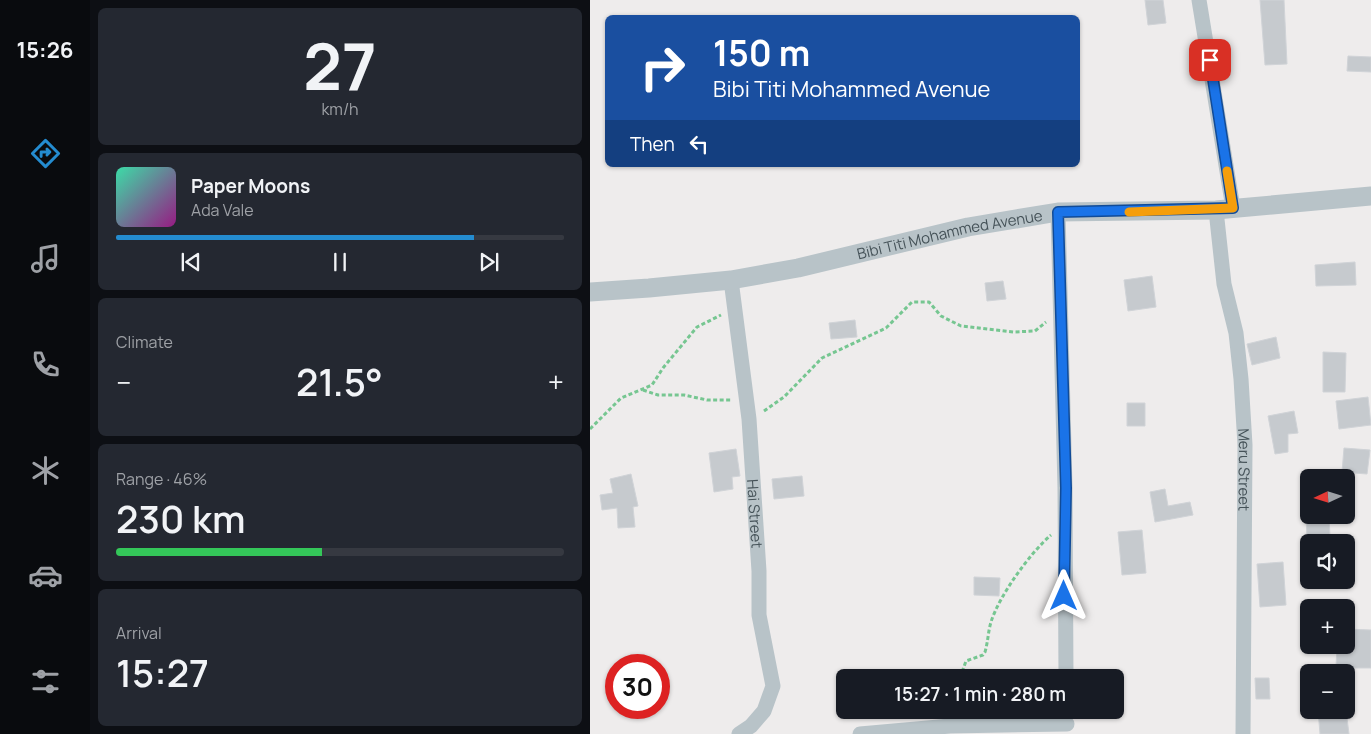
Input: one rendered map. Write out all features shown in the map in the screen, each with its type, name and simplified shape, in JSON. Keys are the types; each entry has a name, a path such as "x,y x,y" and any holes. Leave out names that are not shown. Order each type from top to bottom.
{"street":[{"name":"Meru Street","path":"1199,0 1224,209 1224,284 1236,332 1245,445 1243,734"},
{"name":"Bibi Titi Mohammed Avenue","path":"590,292 731,280 798,268 968,228 1058,212 1224,209 1371,196"},
{"path":"1058,212 1066,669"},
{"name":"Hai Street","path":"731,280 749,420 758,552 759,615 773,686 764,711 751,726 740,734"},
{"path":"860,734 950,726 1067,723"}],"path":[{"path":"749,420 775,405 822,358 886,328 912,302 929,302 941,316 954,324 1014,332 1038,330 1061,305"},
{"path":"590,429 621,398 652,385 663,368 696,327 716,316 735,311"},
{"path":"643,390 658,396 684,395 708,400 747,399"},
{"path":"963,669 966,661 983,655 985,652 989,629 997,608 1022,567 1042,543 1064,524"}],"building":[{"path":"1145,0 1163,0 1166,23 1148,25"},
{"path":"1260,0 1284,0 1287,64 1265,65"},
{"path":"1348,56 1371,57 1371,72 1347,71"},
{"path":"1355,262 1356,285 1316,286 1315,265"},
{"path":"1152,276 1156,307 1128,311 1124,280"},
{"path":"1003,281 1006,299 987,301 985,283"},
{"path":"855,320 857,337 831,339 829,323"},
{"path":"1276,337 1280,358 1252,365 1247,344"},
{"path":"1323,352 1346,353 1345,392 1323,392"},
{"path":"1368,397 1371,425 1339,429 1336,401"},
{"path":"1127,403 1145,403 1145,426 1127,426"},
{"path":"1294,411 1298,433 1288,434 1288,452 1275,454 1268,416"},
{"path":"1344,448 1370,450 1367,474 1355,473 1355,469 1342,469"},
{"path":"736,449 740,476 732,477 733,489 714,492 709,453"},
{"path":"631,474 638,506 633,507 635,527 618,528 617,508 602,510 600,495 613,493 610,479"},
{"path":"802,476 804,496 774,499 772,479"},
{"path":"1165,489 1168,506 1190,502 1193,515 1155,522 1150,492"},
{"path":"1306,524 1329,524 1330,534 1307,534"},
{"path":"1142,530 1146,573 1122,575 1118,532"},
{"path":"1283,562 1286,605 1260,607 1257,564"},
{"path":"974,577 1000,578 999,596 974,595"},
{"path":"1355,629 1371,630 1371,668 1355,668 1355,664 1336,664 1337,654 1355,654"},
{"path":"1255,678 1269,678 1270,699 1256,699"},
{"path":"1319,719 1347,719 1349,734 1320,734"}],"slow traffic":[{"path":"1129,212 1233,208 1227,171"}],"route":[{"path":"1064,596 1066,488 1058,212 1216,210 1233,208 1210,60"}]}
